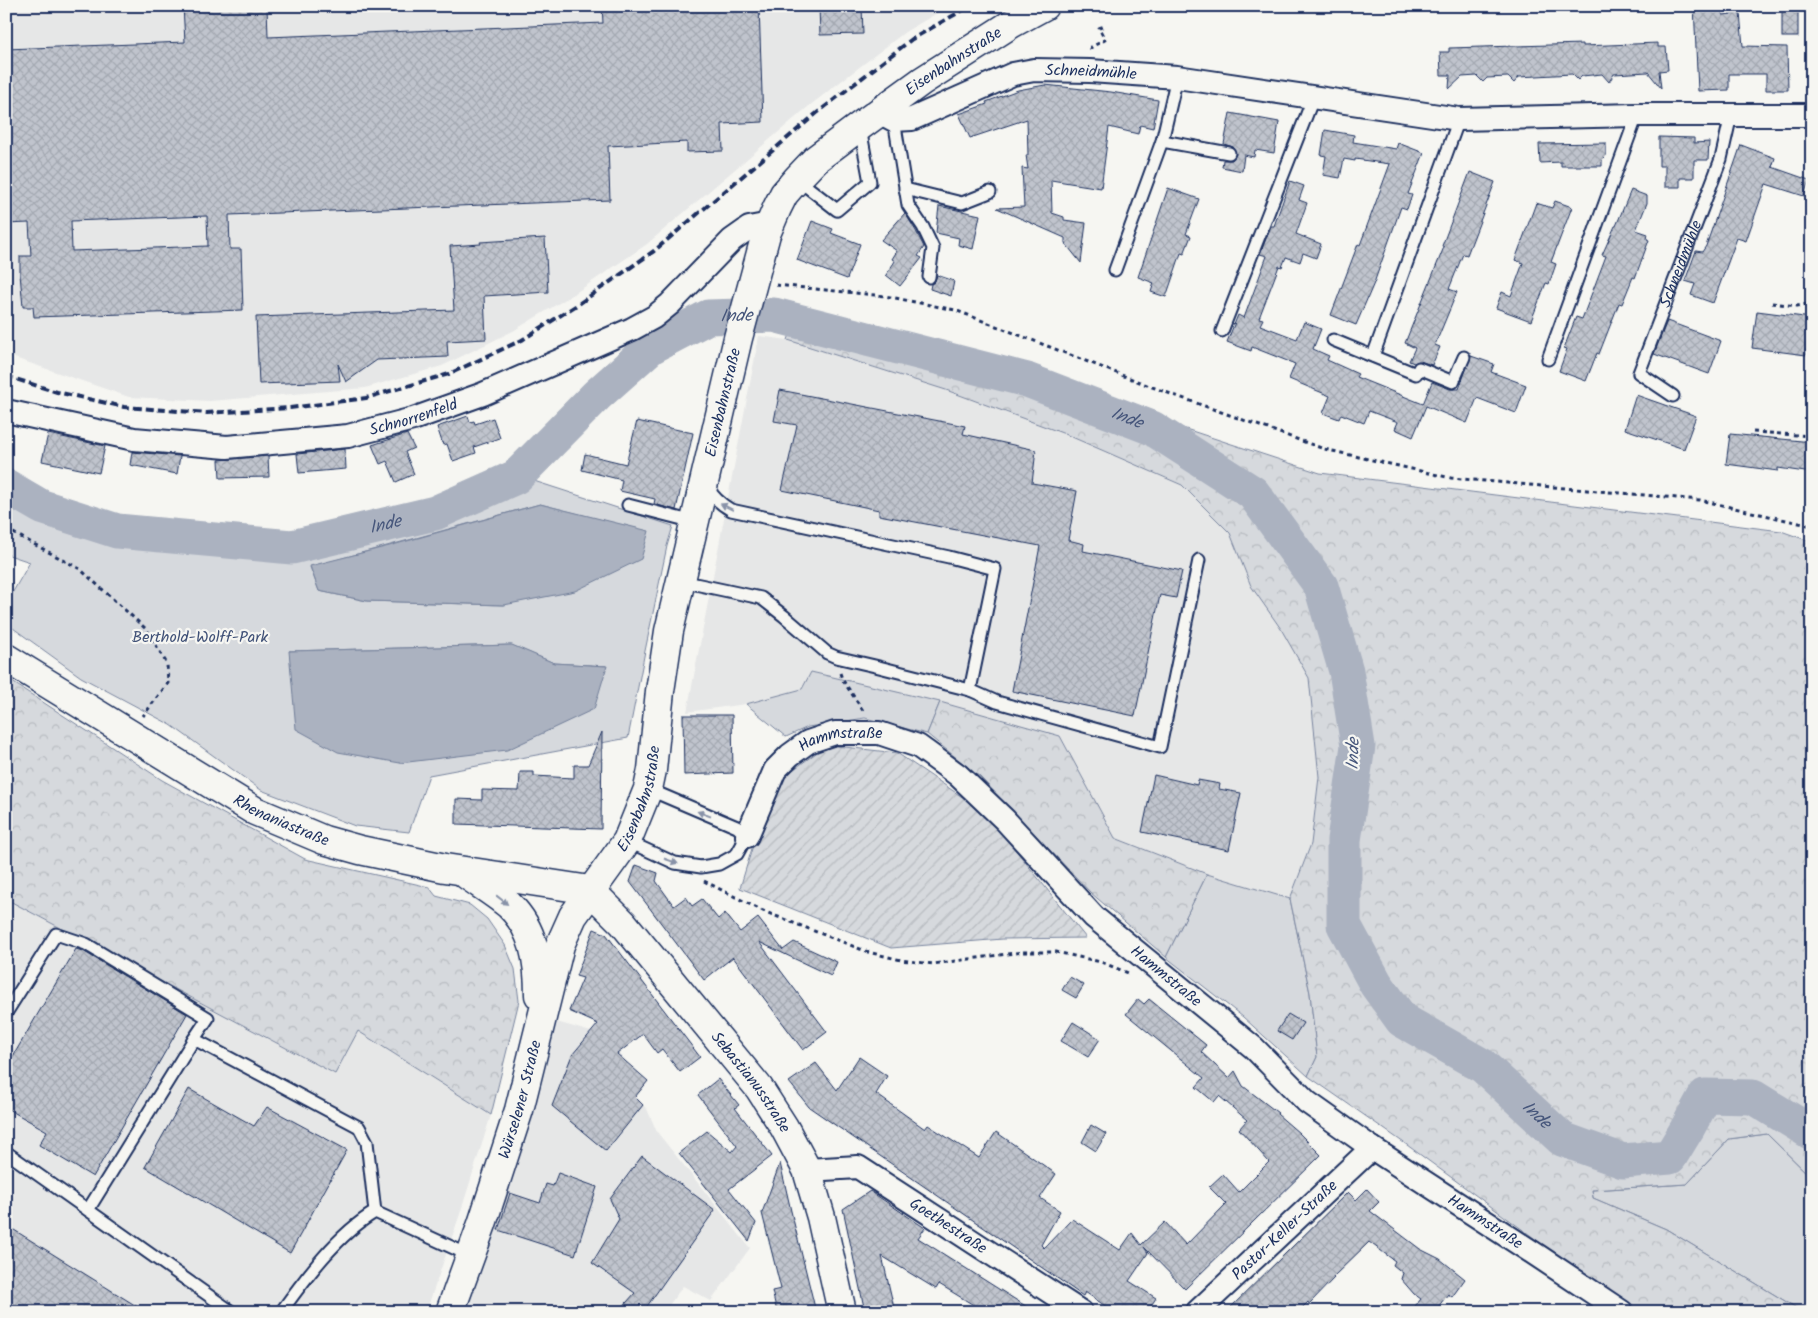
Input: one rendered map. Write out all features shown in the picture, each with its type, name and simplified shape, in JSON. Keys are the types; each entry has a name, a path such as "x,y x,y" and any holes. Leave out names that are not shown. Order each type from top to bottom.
{"main road":[{"name":"Eisenbahnstraße","path":"590,890 627,841 648,789 669,630 738,338 770,224 784,194 816,159 878,119 922,80 1011,24 1044,6"},
{"name":"Rhenaniastraße","path":"6,658 130,736 255,811 324,840 360,850 462,871 590,890"},
{"path":"462,871 511,907 526,928 533,942 539,970 540,1029"},
{"name":"Würselener Straße","path":"450,1312 471,1256 519,1110 560,945 574,916 590,890"},
{"name":"Sebastianusstraße","path":"590,890 623,923 759,1088 784,1127 807,1170 821,1218 842,1312"}],"street":[{"name":"Schneidmühle","path":"878,119 912,119 1005,77 1034,70 1090,71 1177,78 1314,96 1459,119 1637,115 1812,115"},
{"name":"Schnorrenfeld","path":"6,412 134,439 227,447 348,436 413,419 483,394 632,329 654,317 670,304 732,240 749,228 770,224"},
{"name":"Hammstraße","path":"747,836 775,770 790,755 808,742 835,733 879,733 918,746 958,775 998,814 1094,916 1254,1048 1307,1102 1372,1148 1622,1312"},
{"name":"Pastor-Keller-Straße","path":"1198,1312 1372,1148"},
{"name":"Goethestraße","path":"807,1170 858,1167 1081,1312"}],"lane":[{"path":"1115,270 1162,141 1177,78"},
{"path":"1222,331 1314,96"},
{"name":"Schneidmühle","path":"1672,396 1639,373 1721,159 1731,114"},
{"path":"1548,359 1637,115"},
{"path":"797,179 837,210 870,182 878,119"},
{"path":"878,119 905,189 908,205 923,227 933,248 929,277"},
{"path":"1373,356 1459,119"},
{"path":"1162,141 1229,153"},
{"path":"905,189 962,203 990,192"},
{"path":"1332,340 1416,374 1419,368 1453,382 1464,357"},
{"path":"705,483 720,504 732,510 940,555 995,569 970,690"},
{"path":"628,505 696,522"},
{"path":"681,581 761,598 827,653 836,657 970,690 997,702 1160,747 1199,560"},
{"path":"627,841 675,863 701,867 719,864 737,854 747,836 737,827 648,789"},
{"path":"6,1013 56,934 86,944 208,1018 88,1210"},
{"path":"194,1039 359,1127 367,1142 375,1212"},
{"path":"6,1152 232,1312"},
{"path":"375,1212 471,1256"},
{"path":"281,1312 309,1273 359,1222 375,1212"}],"path":[{"path":"1090,57 1091,47 1105,40 1099,28 1104,26"},
{"path":"751,290 885,296 955,310 1160,390 1324,449 1451,478 1700,500 1812,526"},
{"path":"1772,303 1797,306 1812,303"},
{"path":"1753,432 1812,436"},
{"path":"6,529 80,569 147,630 166,664 168,683 156,697 130,736"},
{"path":"849,692 868,718"},
{"path":"703,881 771,914 868,952 901,960 933,964 1022,952 1056,952 1101,962 1130,974"}],"shaded area":[{"path":"6,6 949,6 905,32 809,106 647,244 574,294 513,331 442,366 365,388 210,401 129,397 6,355"},
{"path":"759,336 788,340 946,390 1065,434 1182,485 1230,533 1251,586 1281,629 1309,678 1319,777 1311,844 1290,899 1207,874 1115,838 1060,736 940,702 811,672 802,689 746,704 687,712"},
{"path":"540,504 649,531 641,559 575,591 504,605 367,601 319,591 310,566 389,546"},
{"path":"512,645 554,663 607,666 594,709 507,750 400,763 338,752 296,729 289,651"},
{"path":"6,899 334,1074 358,1030 491,1115 460,1214 426,1312 6,1312"},
{"path":"557,1022 591,1032 624,1058 627,1063 625,1065 635,1097 647,1109 657,1132 750,1248 711,1301 683,1286 664,1312 457,1312"}],"green space":[{"path":"798,312 863,333 1030,378 1320,473 1781,531 1812,542 1812,1178 1767,1134 1729,1139 1687,1184 1592,1190 1593,1198 1666,1229 1803,1312 1635,1312 1407,1145 1308,1076 1317,1057 1310,993 1290,899 1311,844 1319,777 1309,678 1281,629 1251,586 1230,533 1182,485 1065,434 946,390 788,340"},
{"name":"Berthold-Wolff-Park","path":"534,481 673,526 667,546 628,738 429,775 409,832 355,826 261,790 171,725 81,677 6,623 6,604 30,562 6,554 6,503 71,528 150,543 287,554 339,546 419,525","holes":["540,504 649,532 504,605 367,601 319,591 310,567","511,645 554,663 606,666 289,651"]},
{"path":"811,672 940,702 927,734 865,718 808,727 786,737 746,704 802,689"},
{"path":"6,678 162,780 305,859 429,887 436,896 470,905 487,919 505,945 515,969 519,1001 491,1115 358,1031 335,1074 6,899"},
{"path":"940,702 1060,736 1115,838 1207,874 1166,957 1091,893 980,777 927,734"},
{"path":"827,745 897,753 986,813 1086,938 1003,939 891,948 740,888 771,786"},
{"path":"1207,874 1290,899 1310,993 1317,1057 1308,1076 1243,1017 1166,957"},
{"path":"1767,1134 1812,1178 1812,1312 1803,1312 1666,1229 1593,1198 1592,1190 1687,1184 1729,1139"}],"building":[{"path":"183,6 267,6 268,37 603,23 602,6 759,6 763,122 722,124 723,151 687,152 687,142 608,146 610,200 229,215 230,249 241,249 243,310 34,317 33,307 23,307 20,274 20,256 31,256 29,223 6,224 6,49 185,42","holes":["207,216 208,246 72,251 71,221"]},
{"path":"819,6 862,6 863,34 820,35"},
{"path":"1694,6 1722,6 1723,15 1740,13 1743,46 1787,47 1788,90 1766,90 1766,74 1729,74 1729,90 1698,91"},
{"path":"1782,6 1798,6 1798,37 1782,37"},
{"path":"1658,43 1658,47 1666,47 1668,70 1659,71 1661,88 1648,72 1614,74 1609,82 1602,74 1582,76 1578,80 1572,74 1519,77 1514,83 1508,77 1487,78 1483,82 1477,76 1462,77 1449,89 1450,75 1441,75 1440,52 1449,52 1449,48"},
{"path":"1045,85 1111,92 1158,100 1153,128 1140,125 1138,134 1109,127 1101,188 1051,180 1052,213 1064,217 1064,220 1086,223 1081,263 1065,243 1065,238 997,208 1024,207 1022,168 1028,169 1026,155 1028,155 1027,119 970,138 959,114 1018,90"},
{"path":"1230,113 1279,122 1274,153 1255,150 1254,157 1244,155 1242,171 1222,167 1223,160 1232,160 1236,154 1233,147 1224,144"},
{"path":"1325,130 1354,135 1353,142 1396,149 1398,143 1424,153 1408,194 1412,195 1407,209 1401,207 1374,283 1356,325 1331,315 1358,244 1360,245 1390,164 1344,159 1340,178 1323,175 1326,156 1321,155"},
{"path":"1659,137 1694,138 1694,143 1709,142 1708,160 1694,160 1694,178 1680,178 1680,187 1665,187 1665,166 1659,166"},
{"path":"1606,143 1606,156 1602,160 1602,166 1561,166 1561,162 1540,163 1539,144"},
{"path":"1741,145 1775,158 1772,167 1809,180 1804,196 1766,184 1746,241 1737,238 1713,303 1691,295 1695,284 1685,281 1696,251 1702,252 1706,246"},
{"path":"1470,172 1495,182 1467,255 1463,254 1449,289 1457,292 1435,345 1440,347 1432,365 1419,361 1414,363 1409,361 1415,348 1405,343 1444,247 1442,246"},
{"path":"1290,181 1304,186 1299,200 1307,203 1296,234 1321,244 1316,258 1303,253 1300,262 1286,257 1282,267 1279,266 1259,318 1263,319 1260,325 1297,339 1304,322 1321,329 1313,349 1329,356 1327,360 1358,374 1356,377 1423,404 1432,382 1450,389 1459,389 1471,356 1494,364 1491,372 1526,385 1516,413 1477,398 1467,423 1426,406 1413,437 1395,429 1398,422 1369,411 1364,423 1341,414 1339,419 1323,413 1330,396 1289,379 1295,364 1252,347 1251,351 1227,342 1238,315 1244,318 1267,256 1260,254 1271,226 1274,226"},
{"path":"1168,188 1199,199 1186,234 1191,236 1184,254 1181,253 1166,297 1151,292 1154,283 1138,277"},
{"path":"1631,190 1647,196 1647,203 1636,230 1648,234 1647,239 1649,240 1635,278 1633,277 1622,304 1619,303 1586,381 1559,371 1567,349 1564,348 1576,317 1582,319 1606,256 1602,255"},
{"path":"1555,201 1572,207 1551,262 1556,264 1549,284 1546,283 1531,321 1496,308 1502,292 1511,296 1523,263 1515,260 1536,203 1552,208"},
{"path":"939,206 980,215 973,249 958,245 959,238 936,233"},
{"path":"905,213 924,247 918,256 922,258 900,286 886,275 895,261 892,259 897,251 881,240"},
{"path":"812,221 833,229 831,233 860,244 847,279 797,260"},
{"path":"545,238 548,292 484,296 486,339 447,341 448,357 377,360 346,382 338,364 340,381 259,384 256,317 454,310 450,246"},
{"path":"937,275 954,281 951,296 930,289"},
{"path":"1757,311 1812,318 1812,349 1806,349 1806,355 1752,348"},
{"path":"1667,321 1721,341 1709,374 1654,354"},
{"path":"780,390 965,426 963,434 1036,450 1032,483 1077,491 1068,540 1084,544 1083,551 1182,571 1176,598 1160,595 1135,716 1012,691 1040,546 879,515 879,510 782,490 797,425 774,421"},
{"path":"1636,395 1696,416 1684,449 1625,429"},
{"path":"468,416 470,422 474,421 475,424 493,418 500,438 474,447 476,453 453,461 447,444 443,445 437,427"},
{"path":"637,421 693,433 676,510 654,504 655,499 620,491 622,480 582,470 585,454 626,464"},
{"path":"48,434 105,446 99,473 42,461"},
{"path":"407,434 414,448 405,452 414,474 396,482 387,461 380,464 372,445"},
{"path":"1730,434 1812,442 1812,473 1778,468 1778,471 1726,464"},
{"path":"345,449 346,469 299,473 297,454"},
{"path":"132,452 180,456 177,474 130,465"},
{"path":"268,456 269,477 220,478 219,460"},
{"path":"683,715 732,715 733,773 684,775"},
{"path":"602,732 601,829 456,824 456,799 482,800 482,790 519,791 520,772 534,772 534,776 574,778 574,765 588,765"},
{"path":"1154,775 1197,785 1198,780 1220,784 1219,789 1241,793 1229,850 1142,832"},
{"path":"636,865 658,873 656,881 674,906 686,897 692,906 702,899 718,919 725,913 740,932 758,918 783,950 794,942 837,962 831,976 759,942 827,1032 803,1050 733,957 704,980 630,882"},
{"path":"594,929 606,934 700,1057 680,1072 662,1049 657,1053 643,1034 617,1054 648,1081 635,1097 643,1105 606,1151 552,1106 572,1055 598,1024 569,1011 583,978 576,976"},
{"path":"76,949 83,951 187,1014 93,1177 39,1145 47,1131 6,1108 6,1068"},
{"path":"1070,977 1084,985 1076,998 1062,990"},
{"path":"1138,999 1144,1004 1149,999 1206,1045 1201,1052 1229,1078 1235,1071 1243,1086 1278,1113 1321,1155 1185,1289 1144,1247 1148,1253 1129,1281 1156,1298 1147,1312 1114,1312 1085,1292 1083,1296 809,1107 789,1082 816,1063 837,1090 859,1057 887,1076 876,1094 925,1129 928,1125 979,1158 996,1132 1056,1174 1040,1198 1060,1211 1041,1245 1044,1248 1072,1219 1120,1250 1132,1233 1141,1245 1165,1222 1186,1245 1226,1204 1209,1187 1223,1174 1239,1192 1269,1162 1239,1129 1247,1120 1219,1096 1214,1102 1196,1087 1204,1078 1126,1014"},
{"path":"1288,1014 1303,1023 1292,1040 1277,1031"},
{"path":"1073,1022 1100,1039 1088,1057 1061,1041"},
{"path":"718,1079 739,1105 735,1108 772,1156 729,1189 756,1223 749,1241 679,1153 707,1131 732,1152 737,1146 698,1095"},
{"path":"189,1089 254,1126 267,1107 347,1150 290,1253 145,1167"},
{"path":"1091,1125 1106,1134 1096,1151 1082,1142"},
{"path":"642,1156 715,1210 643,1312 618,1312 635,1293 592,1263 619,1219 610,1199"},
{"path":"780,1163 816,1312 777,1312 772,1291 781,1289 762,1213"},
{"path":"558,1173 597,1187 575,1255 498,1230 510,1193 540,1203 546,1184 553,1186"},
{"path":"1367,1189 1379,1202 1370,1211 1420,1249 1440,1259 1465,1279 1452,1297 1448,1294 1434,1312 1410,1312 1421,1299 1401,1279 1403,1273 1393,1265 1395,1261 1369,1242 1333,1277 1309,1304 1308,1302 1298,1312 1226,1312 1348,1192 1356,1200"},
{"path":"870,1191 925,1228 918,1238 1035,1312 985,1312 939,1284 936,1289 882,1256 895,1312 865,1312 843,1209"},
{"path":"6,1225 146,1312 6,1312"}],"waterway":[{"name":"Inde","path":"6,486 42,507 117,531 292,547 435,513 516,477 597,395 651,347 708,317 774,315 1027,380 1152,428 1253,493 1321,586 1346,671 1358,746 1344,840 1344,925 1376,984 1402,1020 1483,1066 1562,1139 1623,1161 1670,1157 1705,1096 1753,1097 1812,1133"}],"railway":[{"path":"6,376 57,392 124,407 207,413 290,408 366,398 449,374 522,340 580,303 654,251 817,113 912,39 970,6"}]}
